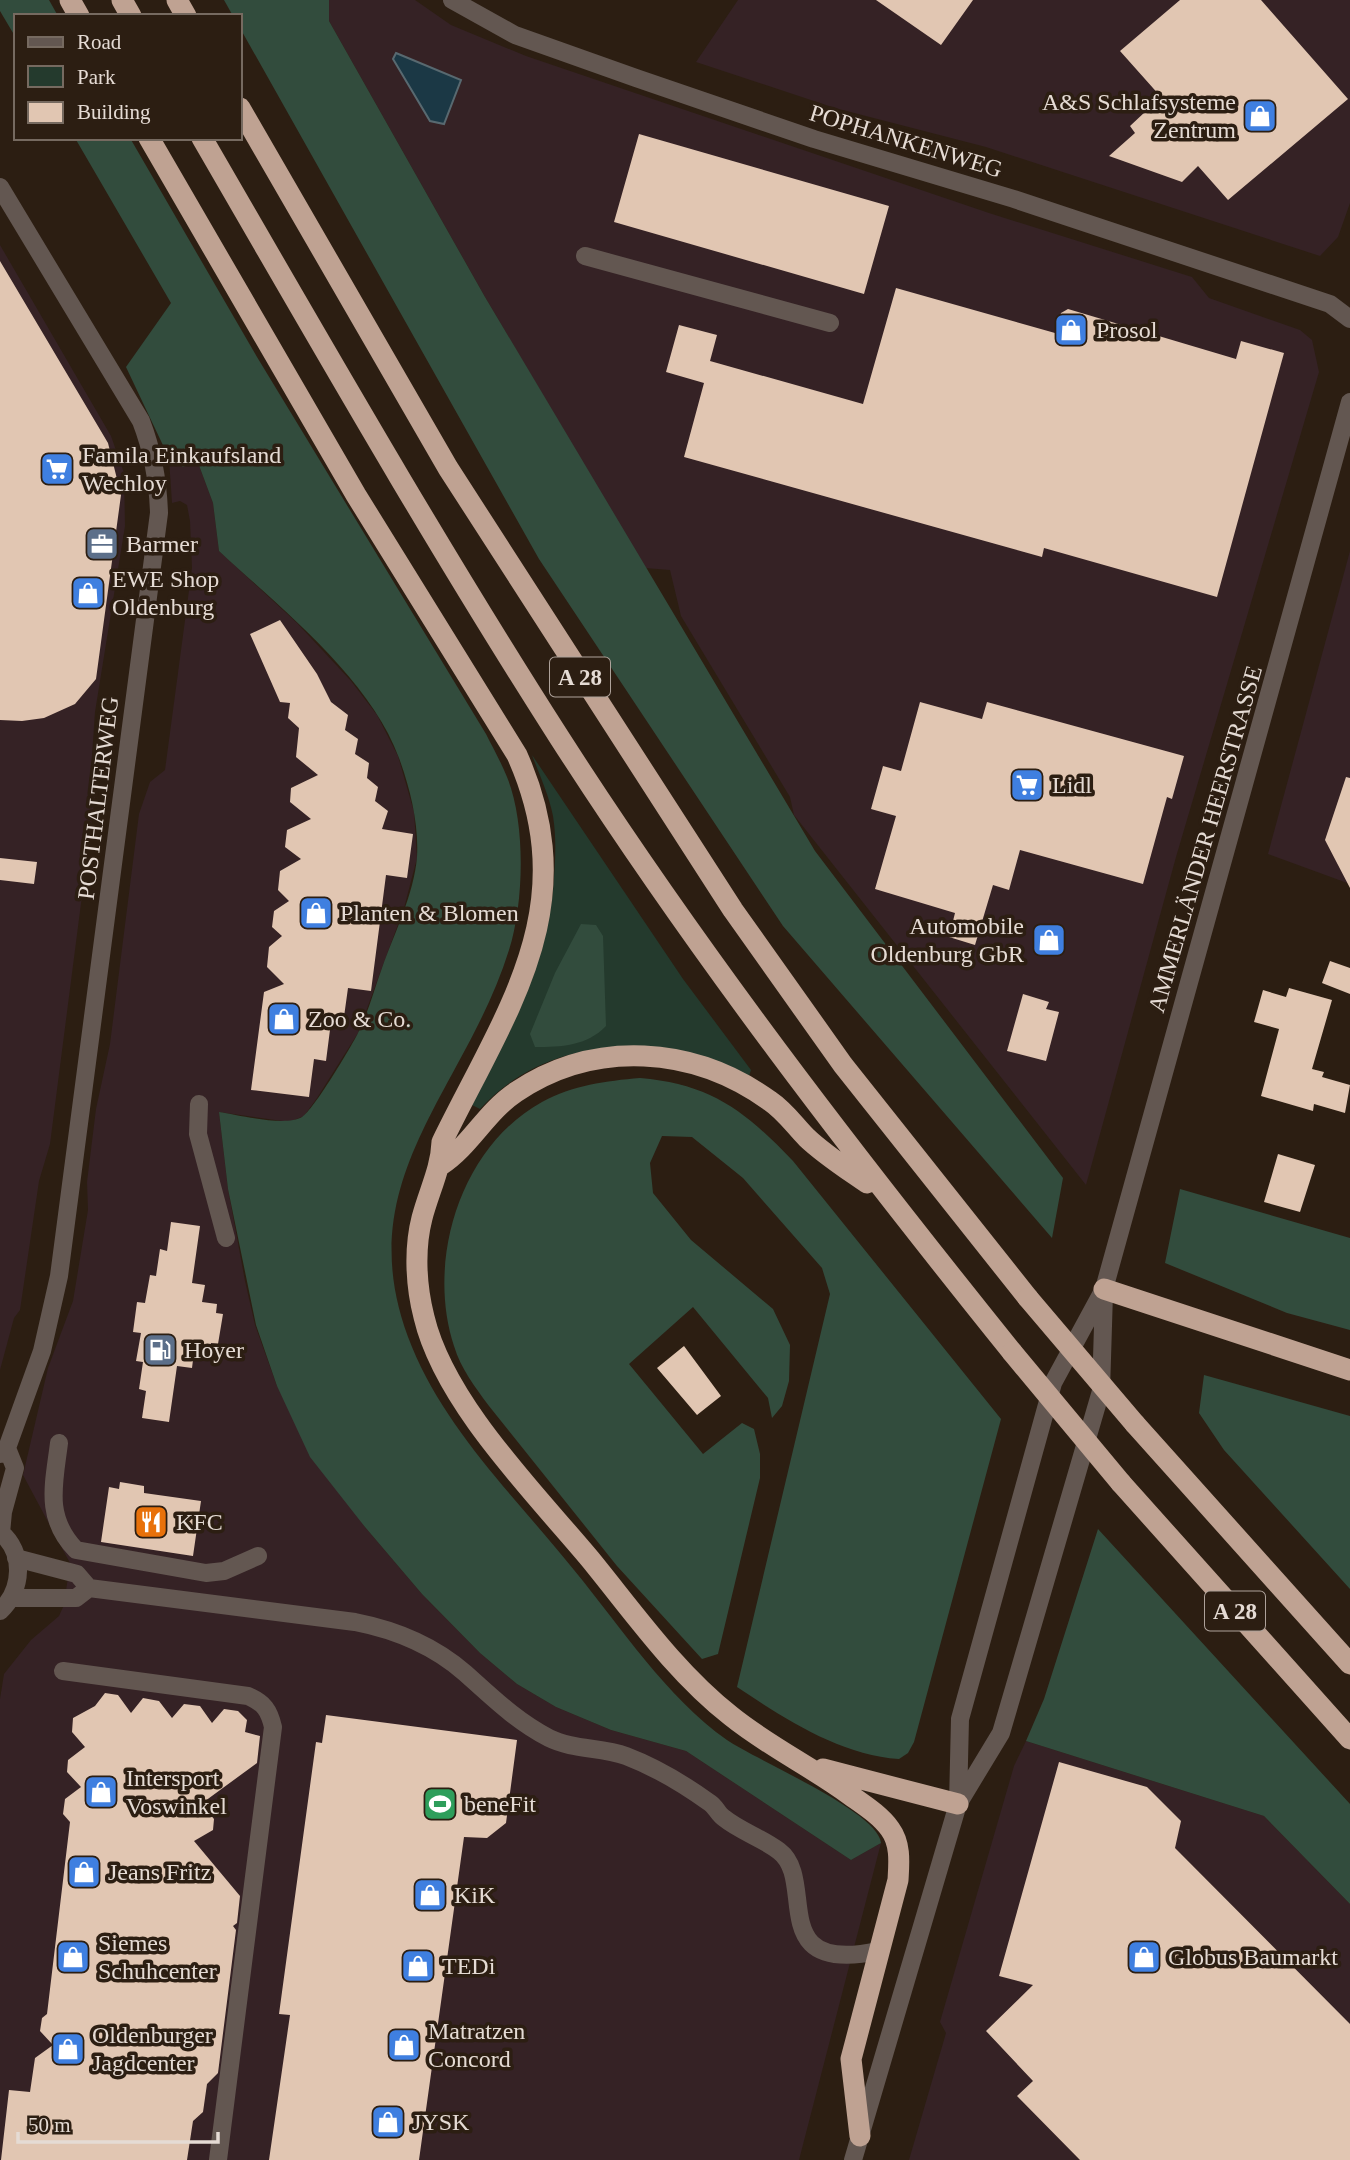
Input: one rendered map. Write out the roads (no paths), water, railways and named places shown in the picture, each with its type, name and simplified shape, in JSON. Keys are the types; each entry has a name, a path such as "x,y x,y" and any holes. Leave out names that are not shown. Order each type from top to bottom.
{"highway":[{"name":"A 28","path":"242,111 448,468 733,910 843,1065 1028,1298 1135,1424 1350,1664"},
{"path":"150,140 356,495 517,755 534,797 543,862 538,926 520,987 442,1142 441,1166 421,1221 417,1266 419,1294 429,1336 454,1389 653,1636 707,1695 731,1716 811,1766 871,1810 891,1830 899,1852 898,1880 851,2059 860,2136"},
{"name":"A 28","path":"203,140 410,498 560,739 707,956 888,1199 1012,1352 1121,1483 1350,1739"},
{"path":"441,1166 458,1154 475,1129 499,1105 528,1084 578,1063 639,1054 705,1067 750,1087 772,1102 808,1139 888,1199"},
{"path":"1104,1289 1350,1370"},
{"path":"811,1766 958,1804"}],"street":[{"name":"POPHANKENWEG","path":"452,0 485,21 532,42 814,139 1026,203 1330,304 1350,319"},
{"name":"POSTHALTERWEG","path":"0,187 141,421 156,467 159,513 59,1276 42,1351 4,1451 15,1468 3,1512 1,1533 16,1558"},
{"path":"585,256 830,323"},
{"name":"AMMERLÄNDER HEERSTRASSE","path":"958,1804 960,1719 1053,1383 1104,1289 1350,402"},
{"path":"199,1104 198,1134 226,1238"},
{"name":"AMMERLÄNDER HEERSTRASSE","path":"853,2160 958,1804 1001,1733 1101,1391 1104,1289"},
{"path":"59,1443 51,1502 69,1543 76,1550 206,1573 224,1571 258,1556"},
{"path":"5,1604 18,1579 16,1558 77,1574 89,1588 355,1622 397,1633 428,1646 516,1719 551,1739 596,1752 624,1755 713,1805 722,1817 780,1851 788,1860 793,1873 796,1913 805,1935 824,1949 849,1956 878,1951"},
{"path":"5,1604 76,1598 89,1588"},
{"path":"63,1671 248,1696 261,1701 270,1713 274,1727 218,2160"}],"water":[{"path":"396,53 461,80 444,124 430,121 393,59"}],"place":[{"name":"A&S Schlafsysteme Zentrum","path":"1260,116"},
{"name":"Prosol","path":"1071,330"},
{"name":"Famila Einkaufsland Wechloy","path":"57,469"},
{"name":"Barmer","path":"102,544"},
{"name":"EWE Shop Oldenburg","path":"88,593"},
{"name":"Lidl","path":"1027,785"},
{"name":"Planten & Blomen","path":"316,913"},
{"name":"Automobile Oldenburg GbR","path":"1049,940"},
{"name":"Zoo & Co.","path":"284,1019"},
{"name":"Hoyer","path":"160,1350"},
{"name":"KFC","path":"151,1522"},
{"name":"Intersport Voswinkel","path":"101,1792"},
{"name":"beneFit","path":"440,1804"},
{"name":"Jeans Fritz","path":"84,1872"},
{"name":"KiK","path":"430,1895"},
{"name":"Siemes Schuhcenter","path":"73,1957"},
{"name":"Globus Baumarkt","path":"1144,1957"},
{"name":"TEDi","path":"418,1966"},
{"name":"Matratzen Concord","path":"404,2045"},
{"name":"Oldenburger Jagdcenter","path":"68,2049"},
{"name":"JYSK","path":"388,2122"}]}
